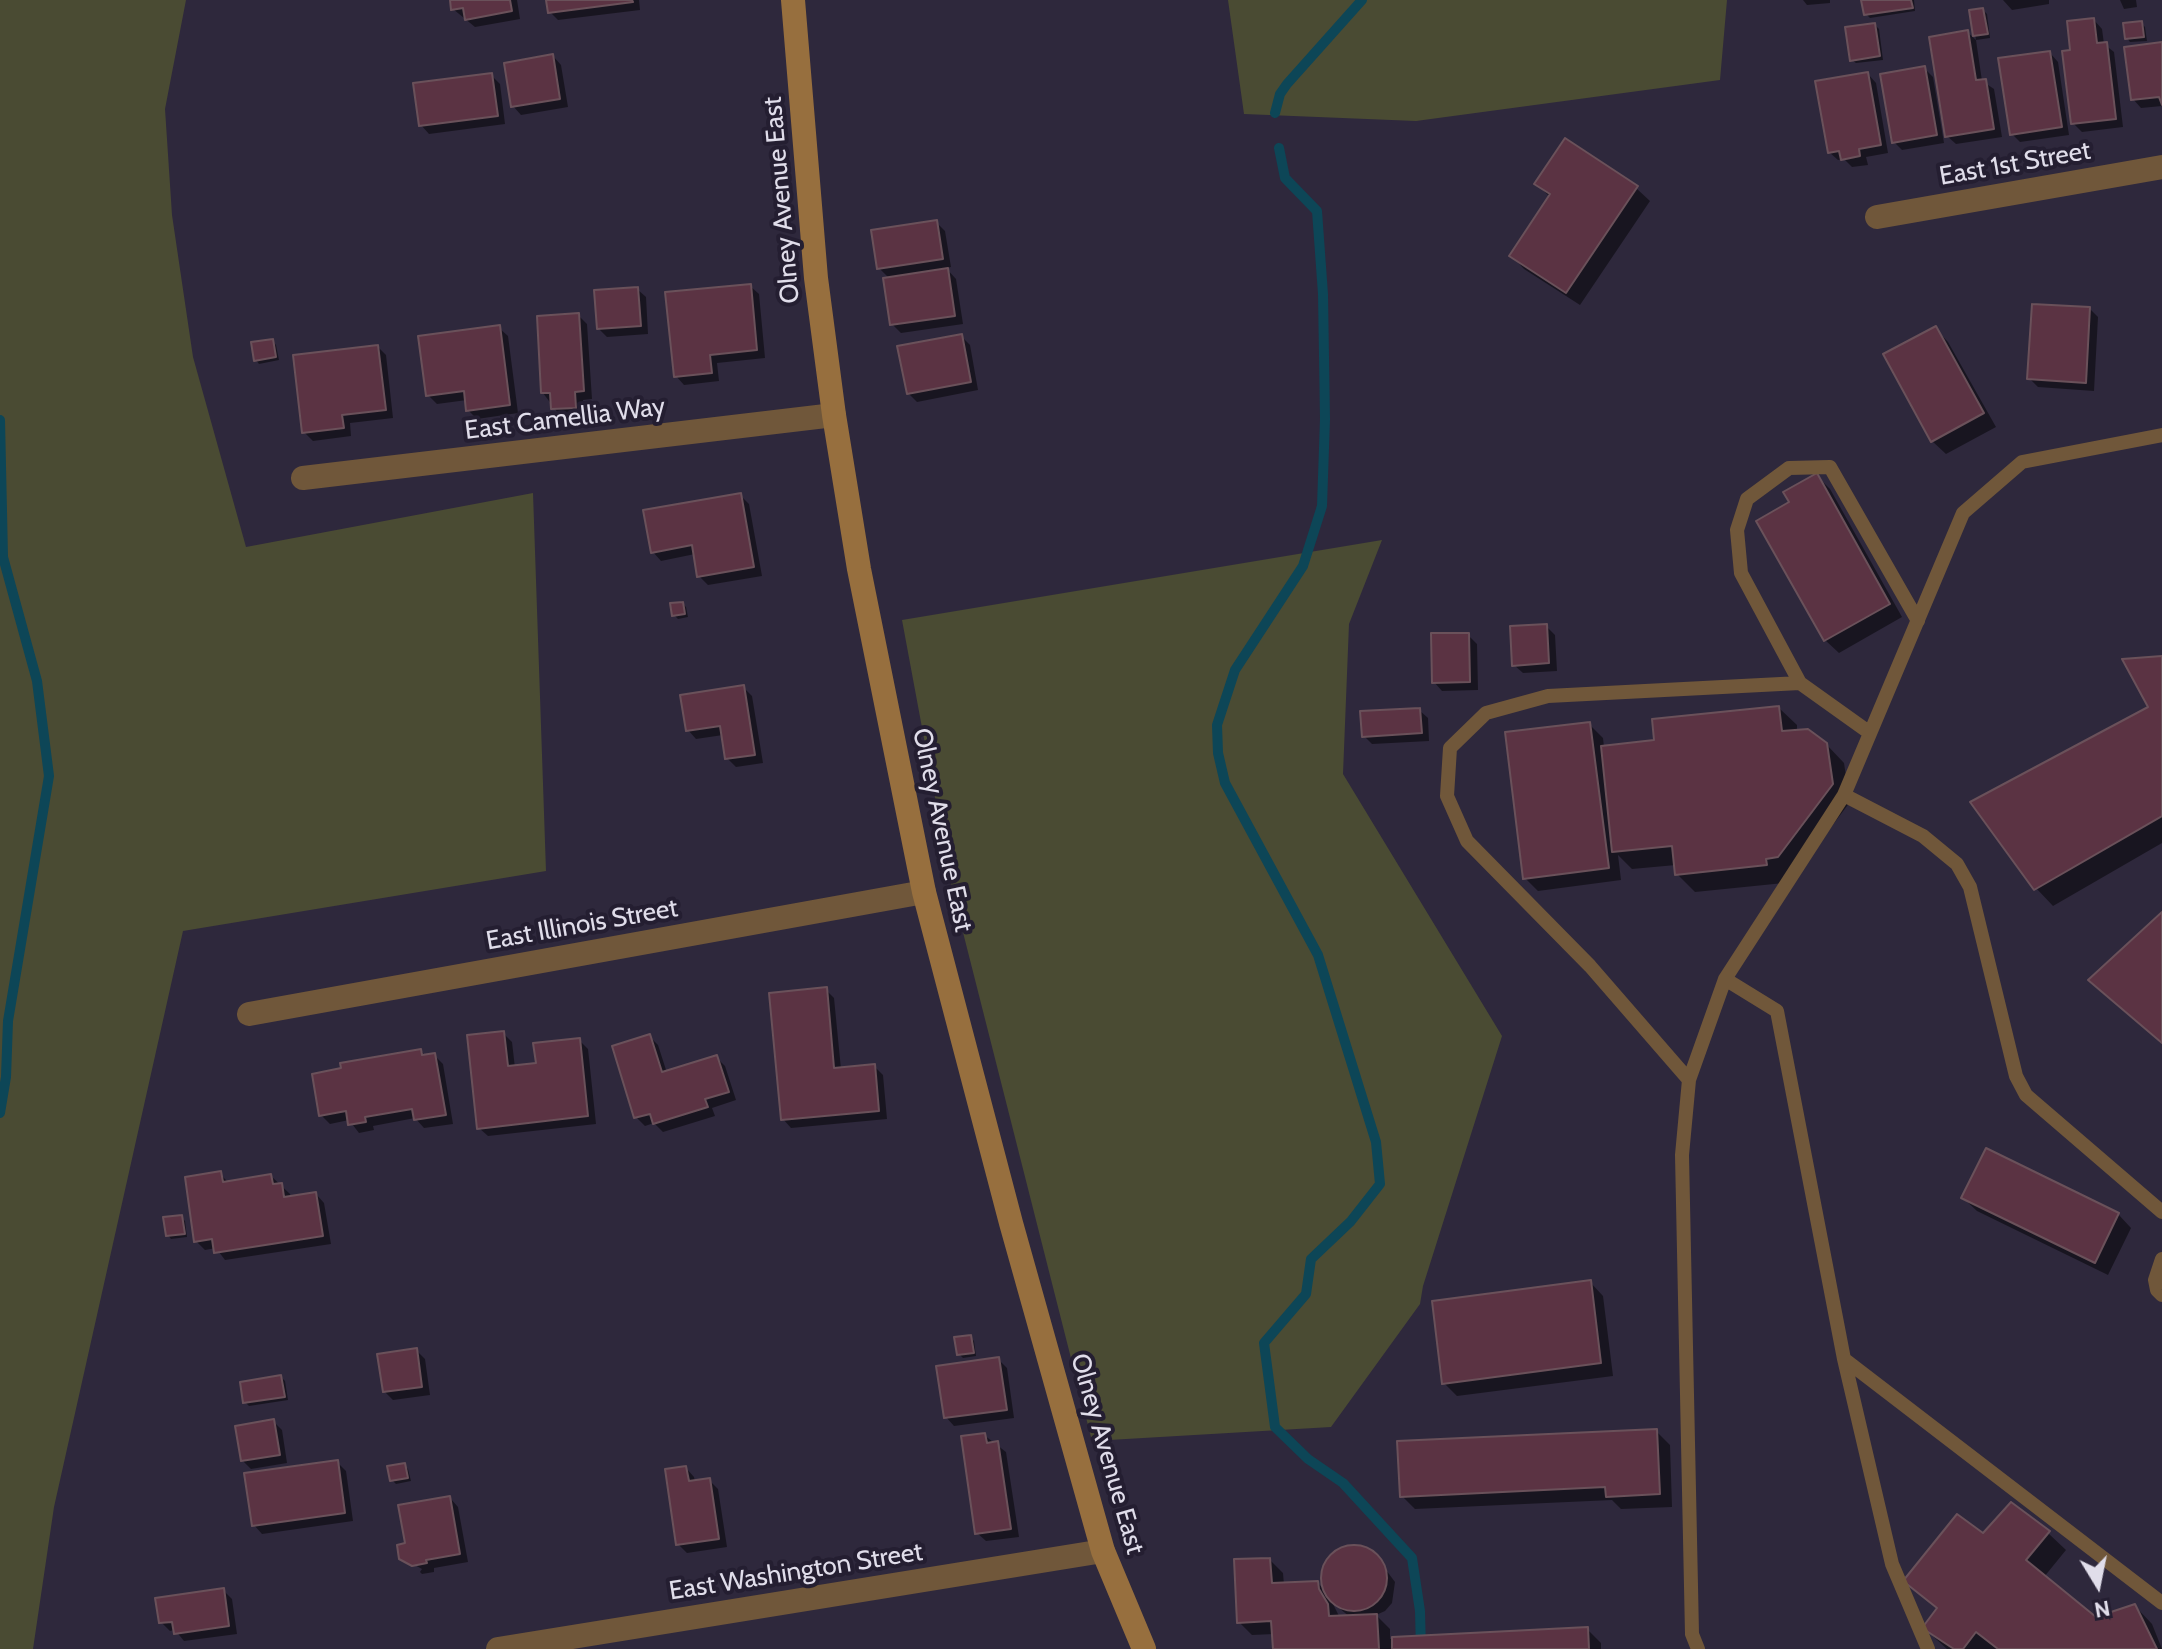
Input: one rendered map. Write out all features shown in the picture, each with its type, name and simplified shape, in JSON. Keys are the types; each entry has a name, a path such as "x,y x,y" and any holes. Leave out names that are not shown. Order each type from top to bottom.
{"main road":[{"name":"Olney Avenue East","path":"793,0 816,278 834,415 859,569 924,892 1011,1223 1103,1551 1144,1649"}],"street":[{"name":"East 1st Street","path":"1877,217 2162,167"},
{"name":"East Camellia Way","path":"303,478 834,415"},
{"name":"East Illinois Street","path":"249,1014 924,892"},
{"name":"East Washington Street","path":"498,1649 1103,1551"}],"lane":[{"path":"1698,1649 1692,1634 1682,1171 1689,1080 1725,979 1844,795 1963,513 2022,462 2162,435"},
{"path":"1870,733 1800,683 1741,573 1737,530 1747,499 1789,468 1830,467 1918,621"},
{"path":"1689,1080 1590,966 1467,841 1447,796 1450,748 1486,713 1548,696 1800,683"},
{"path":"1844,795 1923,836 1957,864 1970,887 2016,1076 2026,1095 2162,1212"},
{"path":"1725,979 1777,1011 1844,1359 1892,1564 1928,1649"},
{"path":"2162,1259 2155,1280 2157,1290 2162,1295"},
{"path":"1844,1359 2162,1603"}],"green space":[{"path":"0,0 186,0 165,109 172,215 193,357 246,547 533,493 546,871 183,931 54,1507 33,1649 0,1649"},
{"path":"1228,0 1727,0 1720,80 1416,121 1244,114"},
{"path":"1382,540 1349,624 1343,774 1502,1036 1420,1304 1331,1427 1092,1441 952,889 902,620"}],"building":[{"path":"450,0 510,0 512,11 465,20 463,8 451,10"},
{"path":"546,0 632,0 633,2 548,13"},
{"path":"1861,0 1911,0 1913,8 1864,15"},
{"path":"1983,8 1988,34 1973,36 1969,10"},
{"path":"2094,18 2097,43 2107,42 2116,119 2071,124 2062,51 2070,50 2067,21"},
{"path":"2142,21 2144,37 2125,39 2123,23"},
{"path":"1875,23 1880,56 1850,61 1845,27"},
{"path":"1968,30 1976,80 1986,79 1994,129 1945,137 1929,37"},
{"path":"2162,42 2162,105 2159,97 2131,100 2124,47"},
{"path":"2050,51 2062,127 2010,135 1998,58"},
{"path":"553,54 560,99 511,107 504,63"},
{"path":"1925,66 1937,135 1892,143 1880,74"},
{"path":"1868,72 1881,145 1859,149 1860,156 1841,160 1839,151 1828,153 1815,81"},
{"path":"492,73 498,116 419,126 413,83"},
{"path":"1565,138 1638,186 1566,293 1509,256 1550,194 1534,184"},
{"path":"937,220 943,259 877,269 871,230"},
{"path":"948,268 955,316 890,325 883,278"},
{"path":"751,284 757,350 710,355 712,373 674,377 665,292"},
{"path":"638,287 641,326 597,329 594,290"},
{"path":"2032,304 2090,307 2086,383 2027,379"},
{"path":"579,313 584,391 575,392 576,408 551,409 550,393 541,393 537,316"},
{"path":"500,325 510,405 466,411 464,391 426,396 418,336"},
{"path":"1936,326 1984,413 1931,442 1883,354"},
{"path":"962,334 971,382 907,394 897,346"},
{"path":"273,339 276,357 254,361 251,342"},
{"path":"378,345 386,410 342,415 344,428 302,433 293,355"},
{"path":"1817,473 1890,604 1824,641 1756,521 1789,502 1783,492"},
{"path":"741,493 754,567 697,577 692,545 651,553 643,510"},
{"path":"683,602 685,614 672,616 670,603"},
{"path":"1547,624 1549,663 1512,666 1510,626"},
{"path":"1431,633 1469,633 1470,682 1432,683"},
{"path":"2162,656 2162,816 2034,890 1970,802 2148,707 2122,659"},
{"path":"744,685 755,755 725,759 720,726 686,731 680,695"},
{"path":"1779,706 1782,731 1808,729 1827,743 1833,784 1778,857 1766,859 1767,865 1675,875 1672,846 1612,852 1601,746 1654,740 1652,719"},
{"path":"1420,708 1422,733 1362,737 1360,711"},
{"path":"1590,722 1609,868 1523,879 1505,732"},
{"path":"2162,912 2162,1043 2088,980"},
{"path":"827,987 834,1068 875,1064 879,1111 781,1120 769,993"},
{"path":"504,1031 508,1066 536,1063 533,1043 580,1038 588,1116 477,1129 467,1035"},
{"path":"650,1034 662,1072 717,1055 729,1092 705,1099 708,1107 653,1124 650,1114 634,1118 612,1046"},
{"path":"421,1049 422,1055 435,1053 446,1115 414,1120 412,1109 365,1117 366,1122 348,1125 346,1111 319,1116 312,1074 341,1068 340,1063"},
{"path":"1986,1148 2119,1213 2095,1263 1961,1198"},
{"path":"221,1171 223,1182 271,1174 273,1184 282,1183 284,1197 316,1192 323,1236 214,1253 212,1239 194,1242 185,1177"},
{"path":"182,1215 185,1234 166,1236 163,1217"},
{"path":"1591,1280 1601,1363 1442,1384 1432,1301"},
{"path":"971,1335 974,1353 957,1355 954,1337"},
{"path":"417,1348 422,1387 383,1392 377,1354"},
{"path":"999,1357 1007,1410 944,1418 936,1366"},
{"path":"281,1375 285,1397 243,1403 240,1382"},
{"path":"274,1419 280,1455 241,1461 235,1426"},
{"path":"1657,1429 1660,1494 1606,1497 1605,1487 1400,1497 1397,1441"},
{"path":"985,1433 987,1443 998,1441 1011,1529 975,1534 961,1436"},
{"path":"338,1460 345,1513 252,1526 244,1473"},
{"path":"405,1463 408,1478 390,1481 387,1466"},
{"path":"686,1466 689,1481 710,1478 719,1539 676,1545 665,1469"},
{"path":"450,1496 460,1554 426,1560 427,1563 412,1566 399,1559 397,1545 405,1543 398,1505"},
{"path":"2011,1502 2050,1531 2026,1560 2096,1617 2135,1604 2157,1649 1998,1649 1976,1632 1963,1649 1954,1649 1922,1628 1937,1608 1903,1581 1957,1514 1983,1533"},
{"path":"1348,1545 1360,1545 1372,1550 1382,1560 1387,1578 1385,1591 1372,1606 1360,1611 1348,1611 1336,1606 1326,1596 1321,1584 1321,1572 1326,1560 1336,1550"},
{"path":"1270,1558 1272,1583 1318,1581 1328,1604 1329,1616 1377,1614 1379,1649 1273,1649 1271,1621 1237,1623 1234,1559"},
{"path":"224,1588 229,1626 174,1634 172,1622 159,1623 155,1598"},
{"path":"1588,1627 1589,1649 1392,1649 1392,1637"}],"waterway":[{"path":"1275,113 1280,94 1287,84 1362,0"},
{"path":"1279,148 1285,178 1317,211 1323,294 1325,419 1322,506 1303,566 1235,670 1217,725 1218,753 1225,783 1318,955 1376,1142 1380,1184 1351,1221 1311,1259 1306,1294 1264,1343 1275,1427 1308,1459 1343,1483 1412,1558 1420,1611 1421,1649"},
{"path":"0,420 3,557 37,681 49,776 8,1021 6,1077 0,1113"}]}
